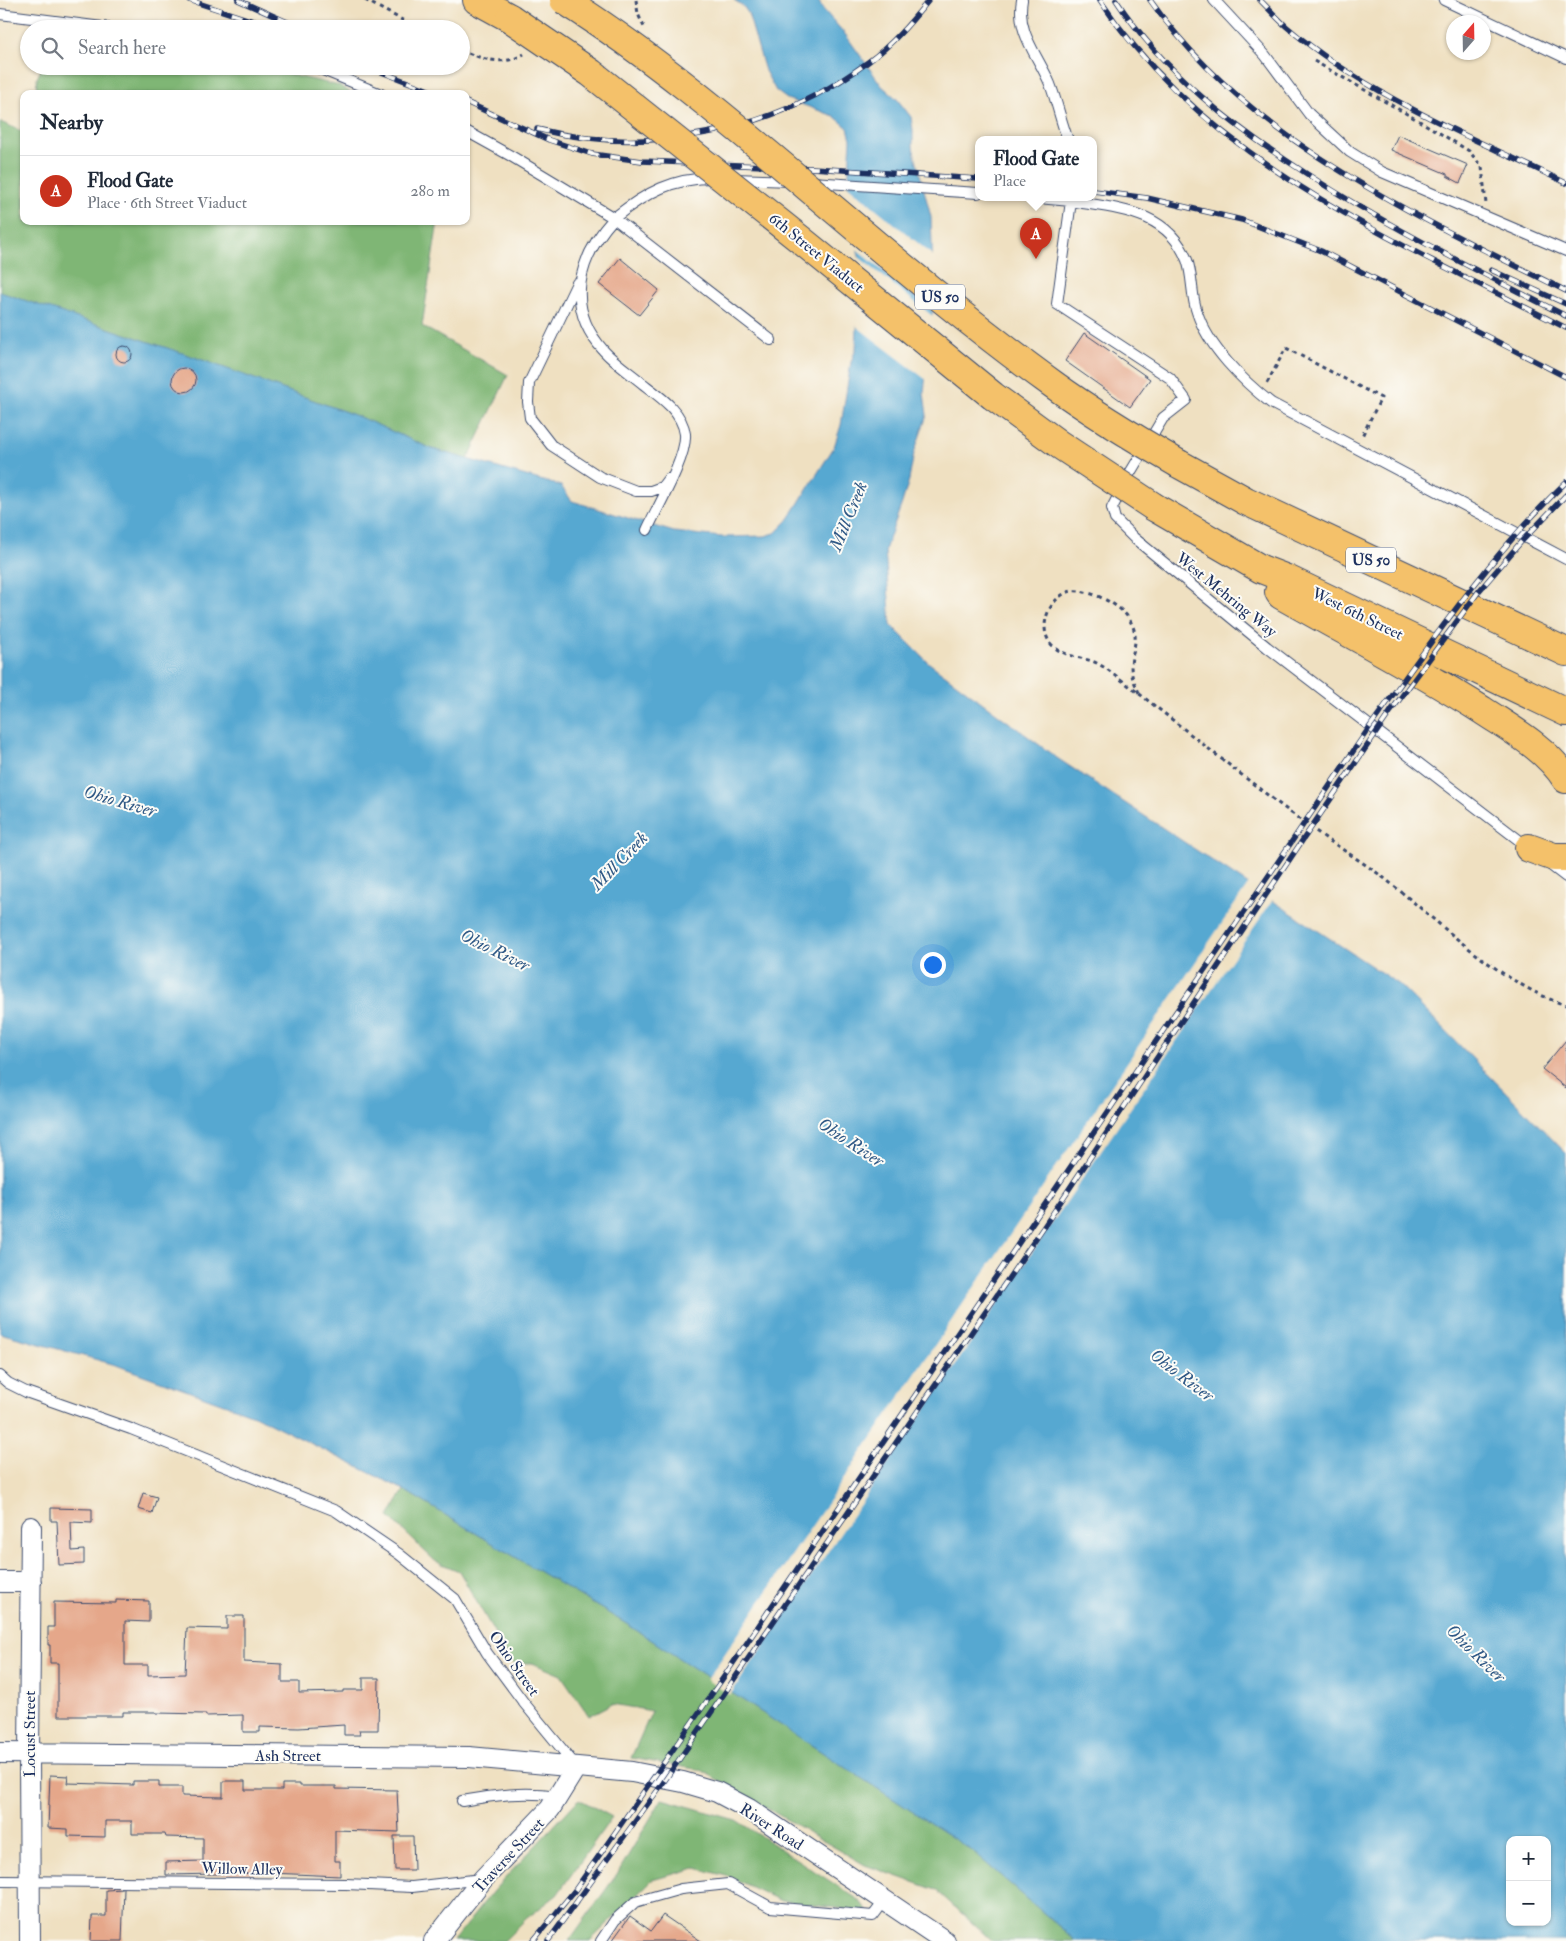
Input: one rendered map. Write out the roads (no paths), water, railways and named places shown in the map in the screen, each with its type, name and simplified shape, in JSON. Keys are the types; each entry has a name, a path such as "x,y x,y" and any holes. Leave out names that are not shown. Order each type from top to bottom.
{"highway":[{"name":"6th Street Viaduct","path":"477,0 510,18 591,73 993,396 1060,445 1154,507"},
{"name":"US 50","path":"564,0 637,49 710,105 942,298 1055,386 1129,435 1246,501 1566,652"},
{"name":"West 6th Street","path":"1154,507 1261,569 1287,579 1566,712"},
{"path":"1261,569 1281,595 1425,675 1526,738 1546,755 1566,780"},
{"path":"1529,848 1554,857 1566,857"}],"street":[{"name":"Locust Street","path":"30,1941 31,1527"},
{"path":"0,1582 31,1582"},
{"name":"Ash Street","path":"0,1753 469,1757 576,1767"},
{"name":"Traverse Street","path":"434,1941 483,1879 550,1809 576,1767"},
{"name":"River Road","path":"576,1767 632,1772 683,1782 717,1792 749,1810 946,1941"}],"lane":[{"path":"1022,0 1021,19 1025,34 1049,82 1067,136"},
{"path":"1214,0 1265,55 1309,114 1350,152 1382,172 1566,251"},
{"path":"1444,0 1566,58"},
{"path":"0,14 47,20"},
{"path":"335,75 371,90"},
{"path":"470,134 512,156 614,218 771,340"},
{"path":"675,471 662,487 651,491 636,491 600,477 551,445 530,418 528,402 529,383 597,240 614,218 650,192 677,183 707,178 816,182 975,193"},
{"name":"West Mehring Way","path":"1072,201 1057,304 1170,378 1186,400 1163,418 1152,434 1112,508 1114,519 1134,538 1267,647 1566,877"},
{"path":"1082,201 1131,211 1148,217 1163,227 1176,241 1187,260 1196,311 1203,328 1232,366 1271,403 1566,559"},
{"path":"580,277 578,294 582,312 592,334 604,351 669,403 681,421 685,435 683,451 647,530"},
{"name":"Ohio Street","path":"0,1376 8,1383 26,1392 131,1429 336,1511 430,1578 455,1599 487,1653 524,1703 576,1767"},
{"path":"462,1800 528,1792 558,1796"},
{"name":"Willow Alley","path":"0,1881 346,1884 412,1887 483,1879"},
{"path":"601,1941 615,1920 635,1902 681,1889 728,1884 770,1907 872,1916 885,1900"}],"water":[{"path":"734,0 818,0 882,86 897,99 911,117 913,147 931,217 934,297 924,393 927,415 914,453 902,503 885,550 891,625 929,663 1057,758 1400,985 1566,1153 1566,1941 1076,1941 971,1850 630,1626 404,1490 254,1415 116,1365 0,1333 0,292 194,357 357,416 432,449 561,486 572,501 674,532 722,537 765,536 775,533 788,520 834,447 841,425 851,362 856,349 860,261 847,202 851,139 848,128 834,116 787,99 776,91 765,71 748,13 743,6"}],"railway":[{"path":"189,0 250,20"},
{"path":"238,0 283,20"},
{"path":"537,129 580,137 623,140 667,139 710,132 752,121 793,106 832,86 868,62 893,41 929,0"},
{"path":"1100,0 1144,57 1194,108 1250,153 1310,193 1373,229 1566,328"},
{"path":"1116,0 1135,27 1179,75 1227,118 1279,156 1370,213 1566,316"},
{"path":"1150,0 1190,50 1236,94 1286,134 1339,170 1395,203 1566,291"},
{"path":"1260,0 1287,27 1318,52 1386,95 1457,132 1566,183"},
{"path":"389,75 429,90"},
{"path":"470,104 549,140 592,154 642,161 813,168 975,179"},
{"path":"1097,191 1147,198 1242,220 1321,251 1566,377"},
{"path":"1491,270 1566,304"},
{"path":"533,1941 575,1890 723,1678 1371,725 1487,568 1566,482"},
{"path":"548,1941 663,1783 1045,1225 1391,711 1479,591 1521,542 1566,495"}],"place":[{"name":"Flood Gate","path":"1036,259"}],"water label":[{"name":"Mill Creek","path":"848,516"},
{"name":"Ohio River","path":"120,801"},
{"name":"Mill Creek","path":"619,861"},
{"name":"Ohio River","path":"495,950"},
{"name":"Ohio River","path":"851,1142"},
{"name":"Ohio River","path":"1182,1375"},
{"name":"Ohio River","path":"1476,1653"}]}
